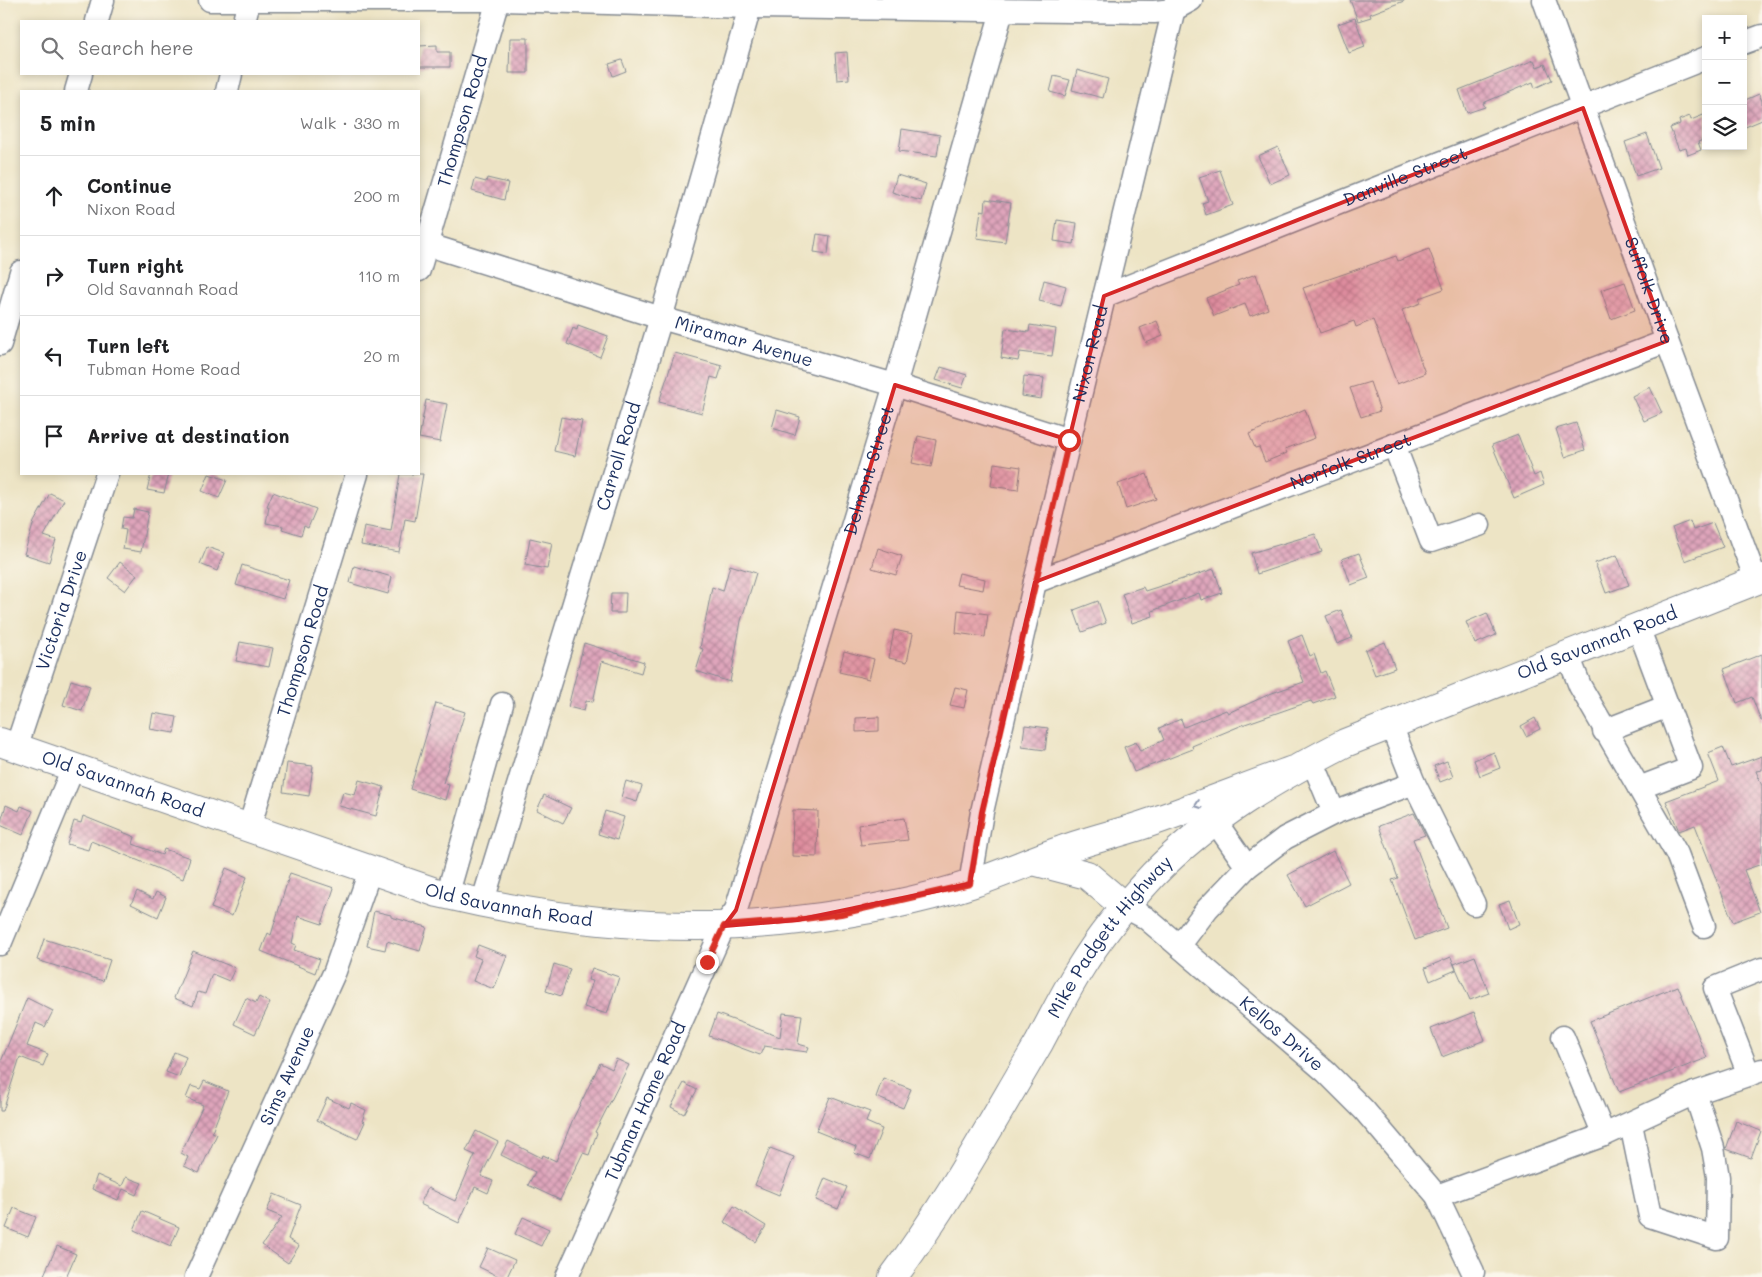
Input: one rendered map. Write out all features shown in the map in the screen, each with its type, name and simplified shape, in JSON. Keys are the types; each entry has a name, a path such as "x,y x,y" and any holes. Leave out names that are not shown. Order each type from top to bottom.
{"main road":[{"name":"Old Savannah Road","path":"1432,709 1759,579"},
{"name":"Mike Padgett Highway","path":"893,1277 918,1243 961,1176 1079,969 1125,907 1154,875 1215,821 1254,793 1345,743 1432,709"},
{"name":"Old Savannah Road","path":"8,745 447,896 482,904 597,921 724,926 841,914 970,884 1143,825 1302,765"},
{"name":"Kellos Drive","path":"1033,861 1087,875 1125,907"}],"street":[{"path":"97,20 103,0"},
{"path":"210,0 247,11 498,0 750,7 1154,12 1180,3"},
{"name":"Thompson Road","path":"420,263 423,243 498,0"},
{"name":"Suffolk Drive","path":"1544,0 1667,341 1759,579"},
{"name":"Nixon Road","path":"970,884 982,812 1035,582 1104,296 1180,3"},
{"name":"Carroll Road","path":"482,904 661,318 750,7"},
{"name":"Delmont Street","path":"724,926 736,910 894,385 1002,10"},
{"path":"1747,42 1762,36"},
{"name":"Danville Street","path":"1104,296 1702,60"},
{"path":"76,90 81,75"},
{"path":"227,90 231,75"},
{"name":"Miramar Avenue","path":"423,243 661,318 894,385 1069,440"},
{"path":"0,344 20,275"},
{"name":"Norfolk Street","path":"1035,582 1667,341"},
{"path":"1394,445 1431,542 1479,525"},
{"name":"Victoria Drive","path":"8,745 107,475"},
{"name":"Thompson Road","path":"249,828 357,475"},
{"path":"1638,627 1691,768 1639,788"},
{"path":"1568,655 1580,686 1604,731 1677,854 1704,926"},
{"path":"447,896 502,704"},
{"path":"1604,731 1668,706"},
{"path":"1392,725 1414,784 1474,904"},
{"path":"1302,765 1334,813"},
{"path":"0,944 73,768"},
{"path":"1179,946 1207,909 1247,867 1285,838 1334,813 1414,784"},
{"path":"1215,821 1247,867"},
{"name":"Sims Avenue","path":"196,1277 335,971 370,871"},
{"name":"Kellos Drive","path":"1125,907 1146,918 1326,1072 1398,1147 1437,1196 1473,1272"},
{"name":"Tubman Home Road","path":"568,1277 724,926"},
{"path":"1437,1196 1604,1135 1695,1093 1756,1072 1715,988 1762,969"},
{"path":"1563,1037 1604,1135"},
{"path":"1631,1124 1650,1216 1717,1238 1718,1177 1714,1148 1695,1093"}],"highlighted area":[{"path":"1583,108 1667,341 1035,582 982,812 970,884 797,920 724,926 736,910 895,385 1069,440 1104,296"}],"building":[{"path":"1350,0 1404,1 1370,14 1371,17 1358,21"},
{"path":"1355,18 1365,47 1349,53 1338,24"},
{"path":"510,38 528,38 528,73 509,73"},
{"path":"437,45 437,52 450,52 450,67 420,67 420,46"},
{"path":"847,52 849,79 837,80 835,53"},
{"path":"622,60 626,71 613,76 609,64"},
{"path":"1534,60 1537,67 1545,64 1552,80 1535,88 1533,82 1483,103 1485,107 1467,113 1459,90"},
{"path":"1077,70 1108,79 1103,98 1072,90"},
{"path":"1054,76 1070,80 1065,96 1050,92"},
{"path":"1759,94 1762,101 1762,120 1747,126 1747,105 1747,99"},
{"path":"1690,116 1691,120 1702,116 1702,140 1698,142 1701,150 1688,155 1686,148 1679,150 1670,128 1680,124 1679,120"},
{"path":"902,129 940,135 937,156 899,151"},
{"path":"1647,134 1659,168 1636,176 1625,142"},
{"path":"1278,147 1290,175 1270,184 1258,156"},
{"path":"1220,170 1233,205 1206,215 1202,203 1208,201 1199,177"},
{"path":"897,175 926,184 921,201 892,192"},
{"path":"487,178 508,183 504,200 472,191 475,179 486,182"},
{"path":"986,199 1011,203 1005,242 977,238 981,210 985,211"},
{"path":"1057,220 1077,223 1074,244 1054,241"},
{"path":"817,234 830,236 828,254 814,252"},
{"path":"1429,249 1444,289 1419,298 1421,303 1402,310 1425,373 1397,384 1373,320 1356,327 1354,321 1320,333 1303,288 1396,256 1398,261"},
{"path":"1256,274 1268,309 1250,316 1245,304 1214,316 1206,298 1239,285 1237,281"},
{"path":"1044,280 1066,286 1061,306 1039,301"},
{"path":"1625,282 1635,310 1611,319 1601,290"},
{"path":"1157,321 1163,336 1146,343 1140,328"},
{"path":"578,325 608,336 600,357 567,344 573,328 577,330"},
{"path":"1030,325 1056,329 1052,356 1020,352 1018,361 1001,358 1005,329 1029,332"},
{"path":"675,353 722,366 718,379 711,377 702,413 659,402"},
{"path":"941,367 967,375 962,388 936,380"},
{"path":"1024,376 1044,378 1041,399 1022,396"},
{"path":"1370,382 1380,411 1361,417 1350,388"},
{"path":"1650,387 1662,413 1644,421 1632,396"},
{"path":"426,400 447,404 440,442 420,438"},
{"path":"1305,409 1315,438 1285,449 1287,453 1265,462 1259,447 1255,448 1249,434"},
{"path":"777,410 800,417 795,435 772,428"},
{"path":"561,417 582,421 575,456 554,451"},
{"path":"1576,423 1585,450 1565,457 1556,429"},
{"path":"1518,435 1534,476 1540,473 1544,485 1514,498 1492,445"},
{"path":"918,436 936,440 931,467 912,463"},
{"path":"994,463 1021,467 1018,490 991,486"},
{"path":"423,474 415,521 405,519 399,552 361,545 364,526 391,531 400,475"},
{"path":"1147,474 1156,499 1126,509 1118,484"},
{"path":"151,475 169,475 164,493 147,490"},
{"path":"209,475 227,480 219,498 202,491"},
{"path":"273,492 316,509 308,528 304,526 301,535 282,529 283,526 266,523 269,507 267,506"},
{"path":"50,493 64,500 44,536 56,540 49,562 24,554 34,522"},
{"path":"134,509 148,512 141,552 123,549 126,530 121,529 123,517 132,518"},
{"path":"1690,521 1693,530 1713,523 1723,547 1685,561 1672,528"},
{"path":"1315,534 1322,552 1257,574 1251,553"},
{"path":"530,538 552,543 547,569 525,565"},
{"path":"207,547 224,553 217,571 200,564"},
{"path":"878,548 902,556 896,575 872,568"},
{"path":"1359,553 1369,578 1351,585 1342,559"},
{"path":"1617,555 1629,585 1606,593 1595,563"},
{"path":"120,562 137,575 125,591 108,578"},
{"path":"242,565 289,580 283,599 236,585"},
{"path":"730,565 756,573 741,621 730,682 696,671 703,649 700,648 712,587 723,591"},
{"path":"354,566 392,577 388,594 350,583"},
{"path":"1214,569 1222,593 1201,600 1199,593 1152,611 1153,616 1132,623 1122,594 1143,587 1145,591"},
{"path":"959,573 985,579 983,590 956,585"},
{"path":"611,593 626,593 625,613 610,613"},
{"path":"1098,601 1106,623 1082,632 1074,610"},
{"path":"958,610 988,614 985,637 956,633"},
{"path":"1341,610 1352,638 1337,644 1326,616"},
{"path":"1487,613 1496,635 1475,644 1466,622"},
{"path":"894,630 913,634 907,662 889,658"},
{"path":"1302,635 1310,656 1314,654 1321,673 1325,671 1335,696 1313,704 1311,701 1245,724 1192,746 1193,749 1134,772 1124,747 1136,742 1140,751 1164,740 1159,728 1181,719 1184,727 1226,710 1228,713 1272,693 1304,682 1288,641"},
{"path":"240,642 273,648 269,667 236,661"},
{"path":"1385,642 1395,668 1375,675 1365,650"},
{"path":"584,643 644,662 641,673 602,661 593,702 586,701 584,711 568,707"},
{"path":"844,651 874,659 869,679 839,672"},
{"path":"1762,654 1761,721 1752,697 1737,703 1724,669"},
{"path":"71,680 90,686 82,711 63,705"},
{"path":"955,687 968,690 964,708 950,705"},
{"path":"436,703 465,712 443,783 449,785 445,800 410,789"},
{"path":"153,713 177,717 174,733 150,729"},
{"path":"879,717 879,731 856,732 856,718"},
{"path":"1535,718 1540,729 1526,736 1521,726"},
{"path":"1025,725 1048,728 1045,750 1022,747"},
{"path":"1723,747 1731,767 1762,756 1762,770 1756,771 1762,786 1762,864 1744,870 1760,912 1733,922 1695,825 1679,831 1666,801 1719,781 1708,753"},
{"path":"1494,752 1500,768 1480,776 1474,760"},
{"path":"1447,761 1453,777 1440,782 1434,766"},
{"path":"287,763 313,766 309,796 283,792"},
{"path":"359,780 384,787 376,816 339,806 343,792 355,795"},
{"path":"626,781 642,786 637,802 621,797"},
{"path":"544,795 571,808 563,823 537,810"},
{"path":"6,805 19,811 21,806 33,811 23,835 0,825"},
{"path":"793,810 818,811 817,857 792,856"},
{"path":"605,811 624,817 617,840 598,834"},
{"path":"1414,813 1425,835 1413,839 1447,928 1415,940 1392,880 1398,878 1379,826"},
{"path":"83,816 135,837 133,844 162,855 164,849 190,858 183,879 91,841 88,850 67,844 74,821 81,823"},
{"path":"904,818 908,840 861,845 858,825"},
{"path":"1333,851 1349,883 1305,906 1288,875"},
{"path":"226,868 247,877 232,916 211,908"},
{"path":"290,873 334,888 322,924 298,916 292,943 296,945 294,950 320,959 315,973 261,951 268,933 271,935"},
{"path":"137,891 153,899 156,892 166,897 158,917 131,904"},
{"path":"1510,900 1519,924 1508,929 1499,904"},
{"path":"374,911 427,927 420,951 387,941 385,950 367,946"},
{"path":"44,939 110,960 103,981 37,960"},
{"path":"478,945 507,956 494,989 473,981 481,959 474,956"},
{"path":"193,951 235,968 229,981 212,974 205,994 198,992 193,1006 174,998"},
{"path":"1475,956 1489,993 1470,1000 1454,964"},
{"path":"1451,957 1456,970 1430,981 1425,968"},
{"path":"554,964 570,969 561,996 546,991"},
{"path":"592,968 619,977 607,1014 584,1007 593,981 588,980"},
{"path":"1678,986 1707,1058 1619,1092 1590,1021"},
{"path":"259,997 270,1003 255,1034 234,1024 246,998 256,1003"},
{"path":"27,998 53,1011 45,1027 36,1023 27,1046 48,1054 43,1066 20,1057 3,1111 0,1111 0,1064"},
{"path":"1474,1012 1485,1040 1442,1057 1431,1029"},
{"path":"783,1013 802,1015 798,1044 809,1047 807,1052 764,1046 760,1055 709,1036 717,1014 780,1037"},
{"path":"174,1052 186,1057 179,1077 166,1072"},
{"path":"616,1059 629,1065 595,1132 597,1133 589,1155 583,1153 560,1200 528,1185 535,1172 501,1155 508,1141 542,1158 543,1155 556,1161 573,1119 600,1063 612,1069"},
{"path":"883,1078 911,1089 903,1108 876,1097"},
{"path":"204,1081 228,1091 212,1132 217,1134 199,1173 184,1166 188,1157 181,1153 203,1105 186,1098 191,1086 200,1089"},
{"path":"684,1083 697,1090 684,1114 671,1107"},
{"path":"830,1097 870,1112 866,1122 882,1129 870,1159 854,1153 856,1147 816,1131"},
{"path":"327,1098 349,1108 351,1103 366,1110 362,1121 365,1122 357,1139 317,1120"},
{"path":"1736,1121 1761,1131 1751,1158 1726,1149"},
{"path":"476,1131 498,1142 481,1176 493,1181 488,1193 475,1187 459,1223 420,1204 428,1188 455,1201 475,1155 466,1151"},
{"path":"770,1148 794,1157 779,1195 755,1185"},
{"path":"97,1175 122,1186 126,1177 142,1183 136,1195 123,1189 118,1200 92,1189"},
{"path":"825,1178 847,1187 838,1209 816,1200"},
{"path":"274,1194 301,1205 288,1239 299,1246 288,1263 262,1245 282,1217 267,1211"},
{"path":"734,1206 766,1226 756,1242 724,1222"},
{"path":"14,1208 36,1217 28,1237 6,1228"},
{"path":"142,1211 179,1227 171,1246 134,1230"},
{"path":"523,1217 549,1229 541,1246 515,1234"},
{"path":"57,1246 76,1254 66,1277 43,1277"},
{"path":"488,1248 515,1260 507,1277 500,1277 479,1267"}],"route":[{"path":"707,962 724,926 841,914 895,903 970,884 973,854 982,812 1069,440"}]}
